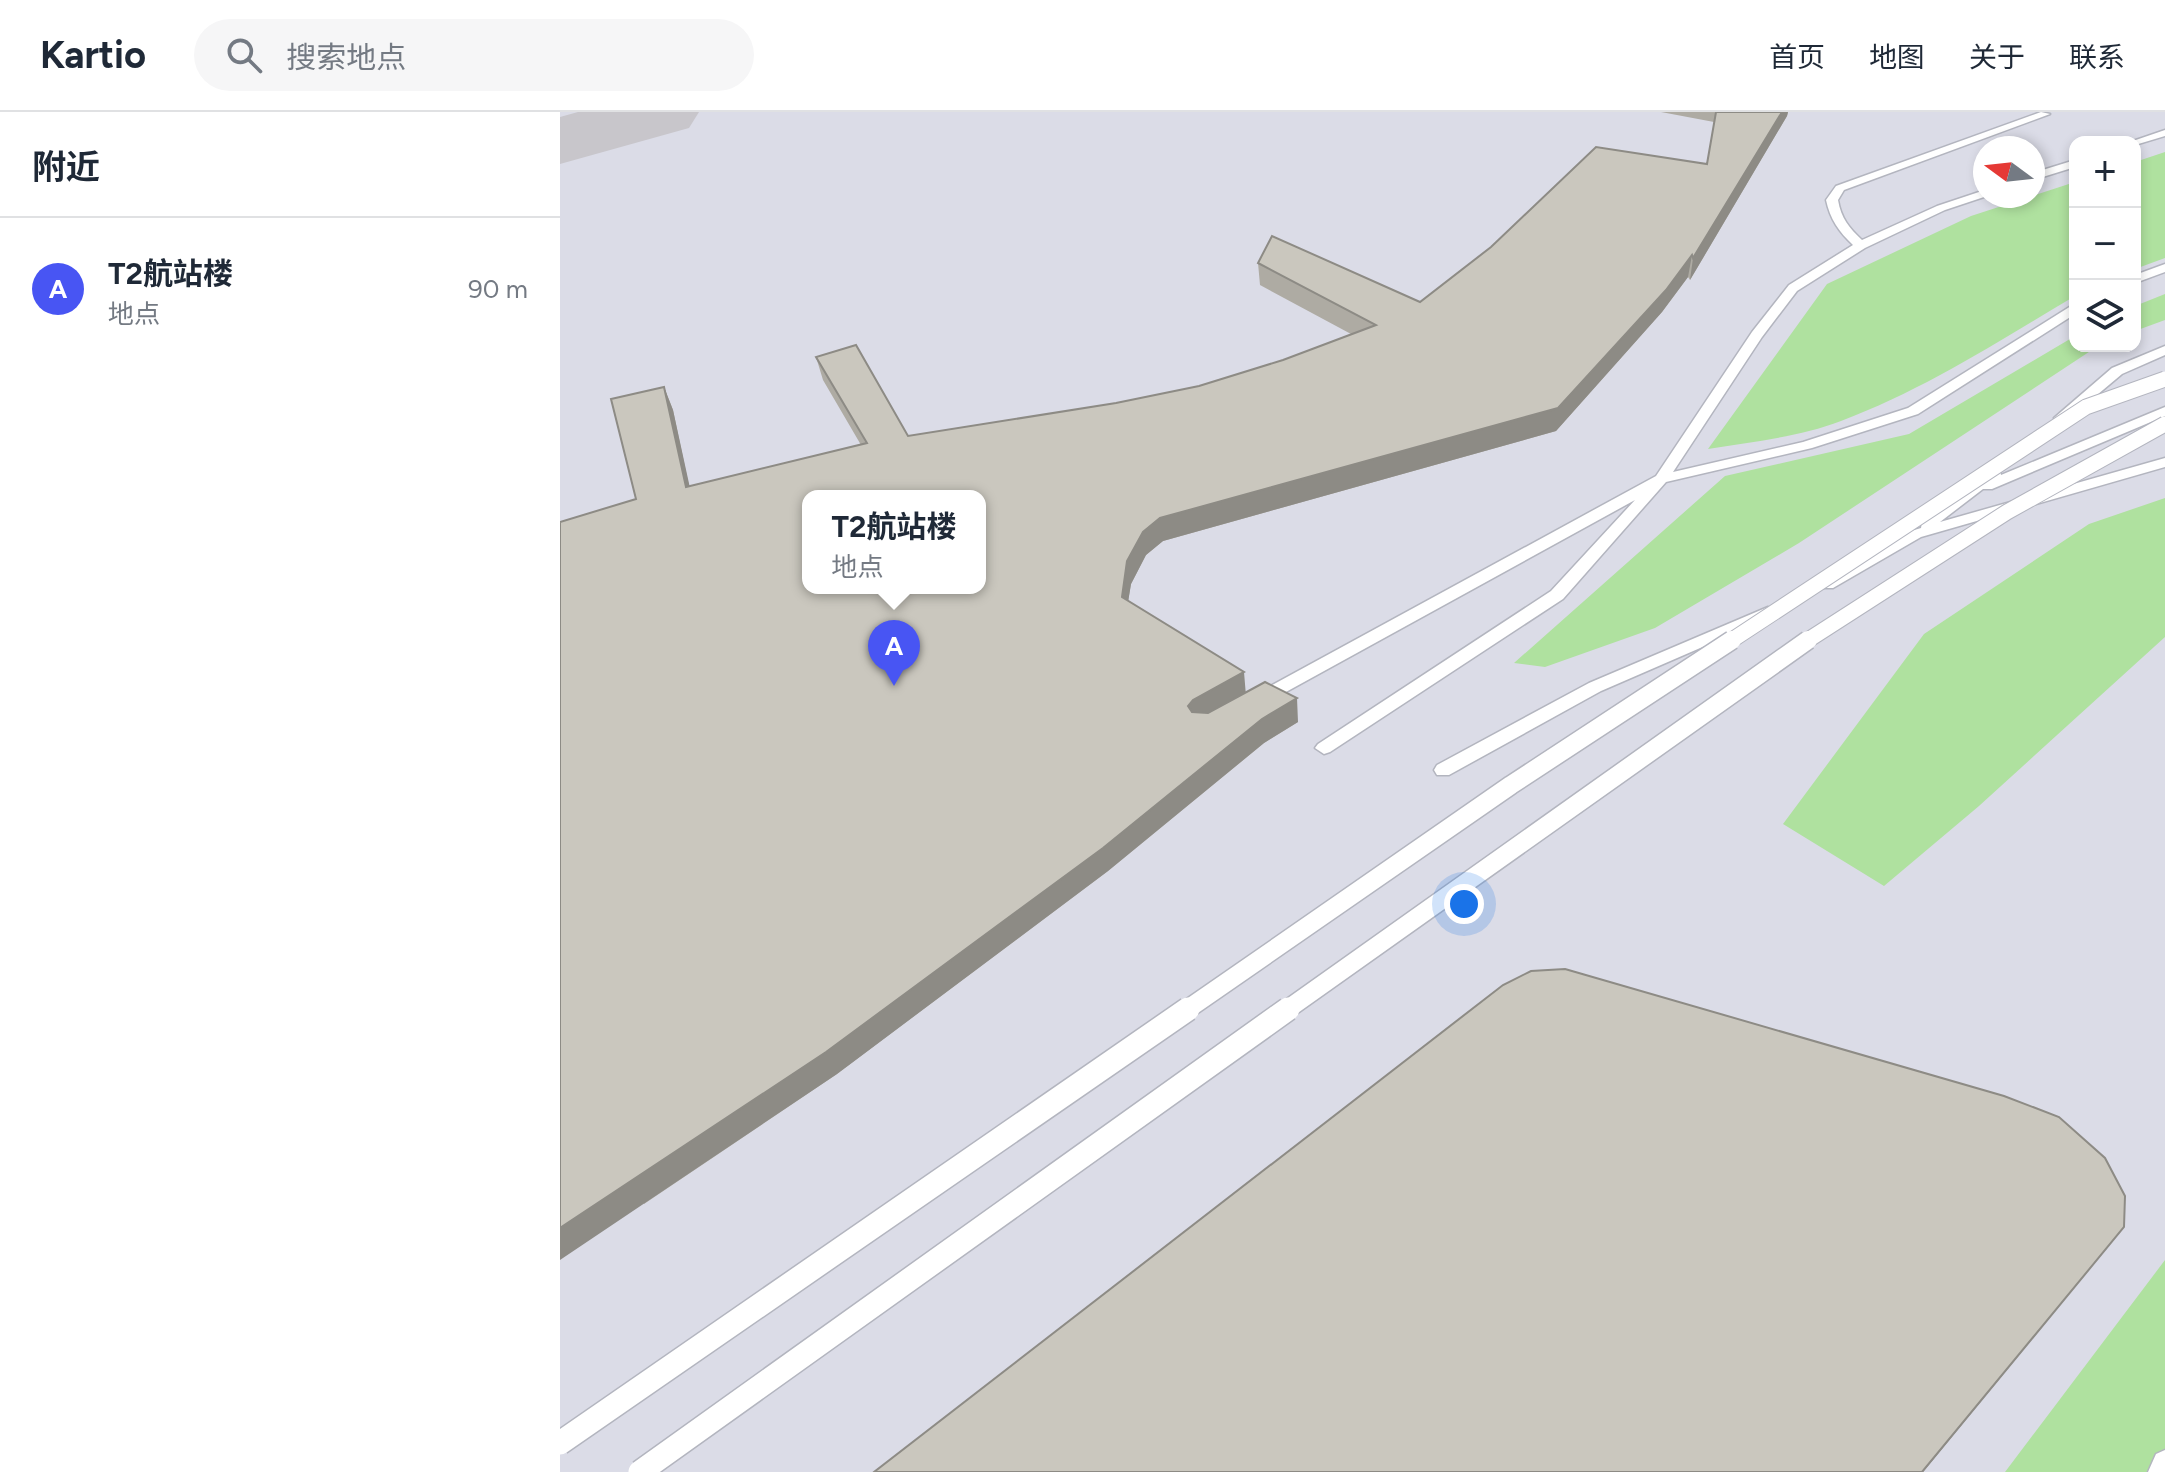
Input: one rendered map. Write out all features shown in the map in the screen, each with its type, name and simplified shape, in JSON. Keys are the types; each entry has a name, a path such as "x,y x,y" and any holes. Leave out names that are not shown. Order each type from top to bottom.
{"lane":[{"path":"1861,245 1841,229 1834,216 1832,200 1840,188 2045,114"},
{"path":"2141,140 2165,133"},
{"path":"2045,173 2069,165"},
{"path":"1324,748 1557,595 1661,479 1757,335 1793,288 1861,245 1941,208 1973,197"},
{"path":"2141,277 2165,268"},
{"path":"1244,707 1661,479 1807,445 1913,411 2069,313"},
{"path":"1443,770 1595,687 1832,582 1916,534 2117,371 2165,350"},
{"path":"560,1443 1511,785 2086,407 2165,379"},
{"path":"1970,493 2165,411"},
{"path":"640,1472 1769,665 2007,512 2165,424"},
{"path":"1916,534 2165,462"},
{"path":"2161,1472 2165,1463"}],"shaded area":[{"path":"560,112 2165,112 2165,1472 560,1472"}],"green space":[{"path":"2165,152 2165,258 2141,267 2141,208 2141,160"},
{"path":"2069,184 2069,300 1961,364 1872,409 1809,431 1708,449 1827,284 1971,216 1995,208 2045,208 2045,192"},
{"path":"2165,294 2165,320 2141,329 2141,304"},
{"path":"2069,340 2069,352 2089,352 1799,543 1655,628 1545,667 1514,663 1725,476 1909,434"},
{"path":"2165,498 2165,637 1979,806 1884,886 1783,824 1924,634 2089,524"},
{"path":"2165,1260 2165,1472 2005,1472"}],"building":[{"path":"1716,112 1782,112 1693,258 1692,255 1666,290 1558,408 1160,518 1143,532 1127,561 1122,597 1244,672 1193,700 1188,706 1192,712 1208,713 1265,682 1297,698 1262,719 1103,848 826,1052 560,1228 560,522 636,499 611,399 664,387 686,487 867,443 816,357 856,345 908,436 1116,403 1199,386 1283,360 1376,325 1258,263 1272,236 1420,302 1491,247 1596,147 1707,164"},
{"path":"1565,969 2004,1096 2059,1117 2105,1158 2125,1196 2124,1227 1922,1472 874,1472 1503,985 1531,971"}],"taxiway":[{"path":"560,141 662,112"}],"place":[{"name":"T2航站楼","path":"894,686"}]}
